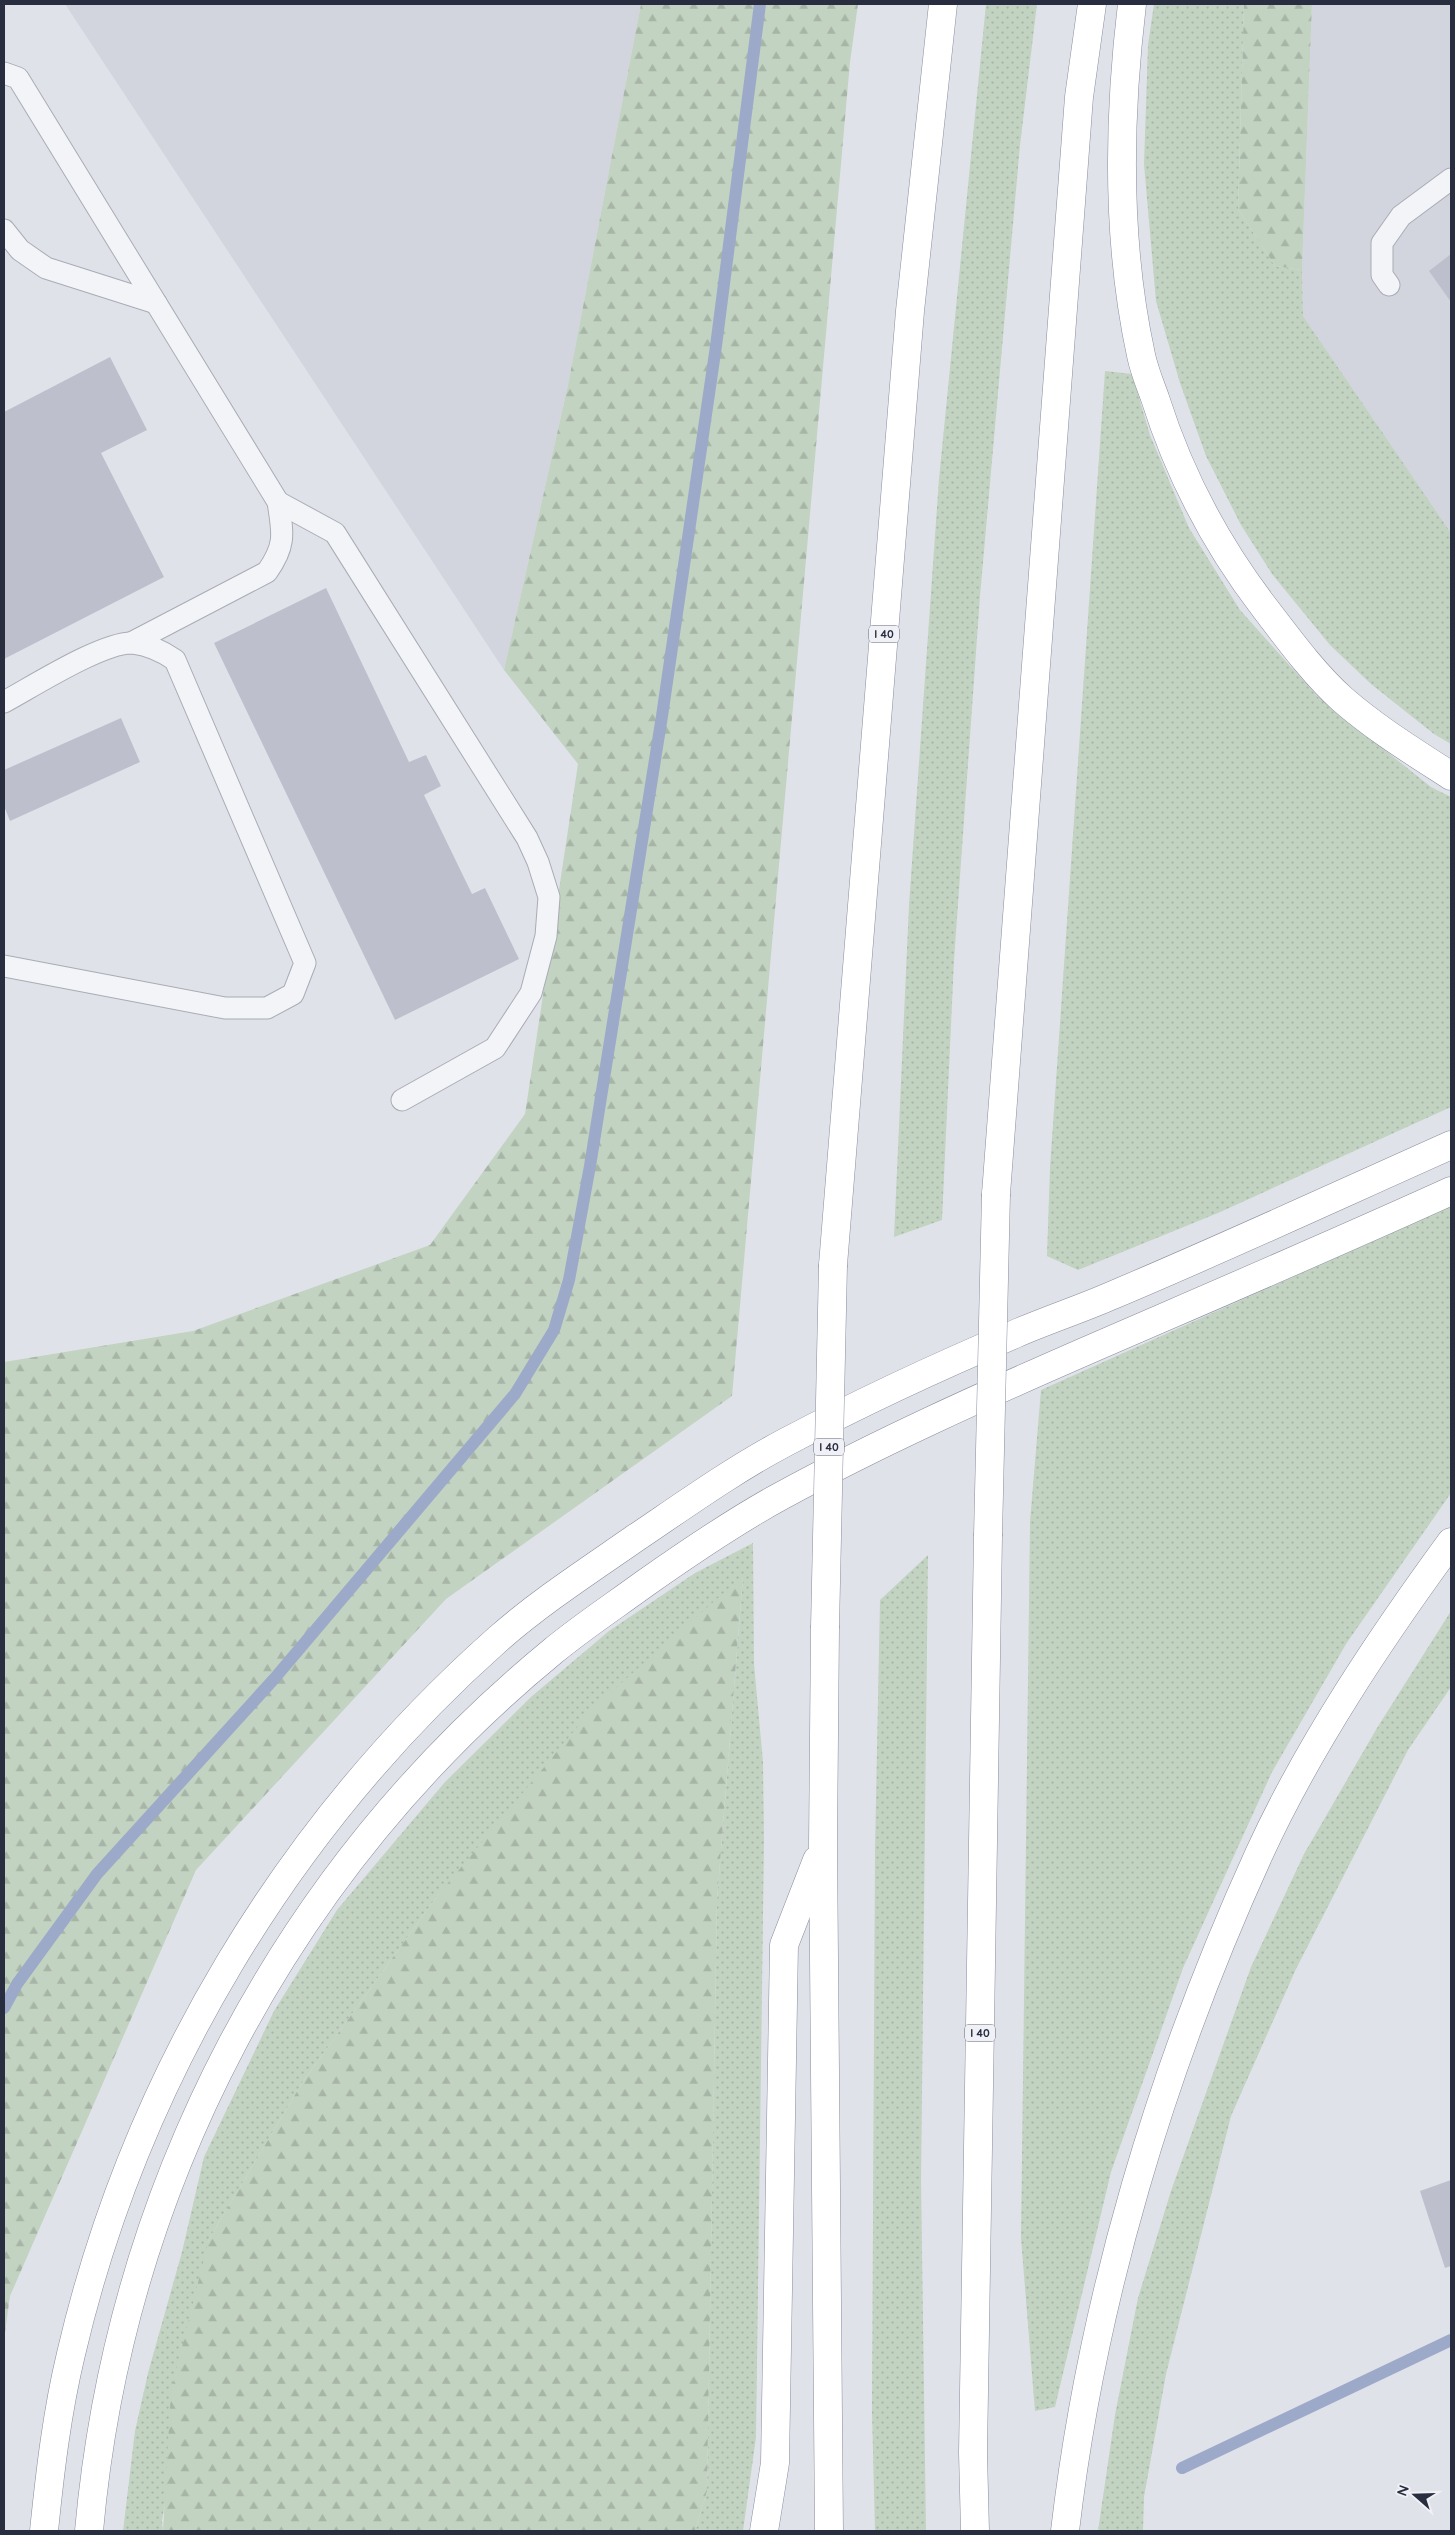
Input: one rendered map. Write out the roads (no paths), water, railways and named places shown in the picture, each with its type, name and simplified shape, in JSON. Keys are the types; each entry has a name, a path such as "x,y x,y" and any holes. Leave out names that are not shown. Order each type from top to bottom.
{"highway":[{"name":"I 40","path":"829,2531 822,1844 834,1265 910,311 943,4"},
{"name":"I 40","path":"974,2531 988,1536 996,1194 1079,97 1092,4"},
{"path":"1132,4 1121,122 1122,208 1131,294 1142,356 1163,423 1196,501 1236,570 1287,637 1341,698 1405,746 1451,776"},
{"path":"44,2531 54,2439 71,2353 96,2264 125,2176 164,2084 204,2006 251,1925 303,1852 362,1776 430,1702 502,1635 583,1575 686,1504 781,1445 909,1382 1016,1334 1112,1296 1451,1145"},
{"path":"89,2531 95,2470 123,2329 148,2241 178,2156 213,2080 256,2000 303,1926 356,1851 415,1782 488,1709 555,1649 702,1543 780,1496 934,1418 1451,1191"},
{"path":"1065,2531 1082,2419 1109,2285 1145,2160 1175,2066 1209,1974 1260,1853 1302,1772 1351,1689 1415,1592 1451,1542"},
{"path":"764,2531 776,2463 784,1945 822,1844"}],"lane":[{"path":"4,72 18,78 278,502 282,530 280,553 267,572 132,643 103,650 4,702"},
{"path":"1389,285 1382,276 1382,243 1401,216 1451,179"},
{"path":"4,230 20,250 46,268 156,303"},
{"path":"278,502 335,533 357,572 527,838 549,898 546,936 531,993 495,1048 402,1100"},
{"path":"4,966 225,1008 267,1008 294,994 305,963 175,660 158,648 132,643"}],"waterway":[{"path":"4,2008 17,1984 97,1874 274,1679 515,1394 554,1330 569,1280 590,1166 662,716 716,346 760,4"},
{"path":"1182,2468 1451,2340"}]}
